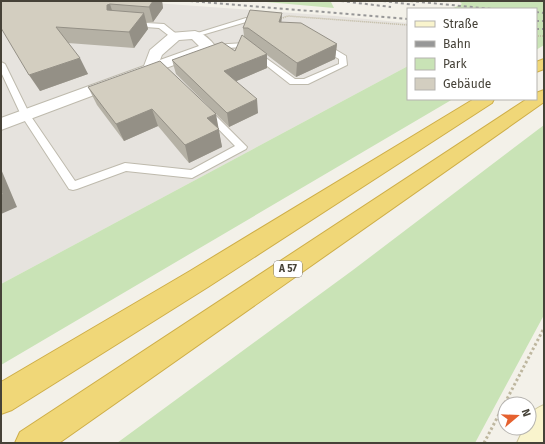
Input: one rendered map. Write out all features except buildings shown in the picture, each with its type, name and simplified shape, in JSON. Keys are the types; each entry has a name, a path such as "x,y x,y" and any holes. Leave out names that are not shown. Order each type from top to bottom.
{"highway":[{"path":"1,399 484,100"},
{"name":"A 57","path":"31,443 537,100"}],"main road":[{"path":"533,443 544,422"}],"street":[{"path":"1,124 158,68 209,47 194,35 175,36 155,53 158,68"}],"lane":[{"path":"194,35 246,20 275,22"},
{"path":"123,23 161,26 175,36"},
{"path":"209,47 245,45 293,82 305,82 343,64 343,58 316,42"},
{"path":"1,64 26,115 73,186 125,167 192,174 242,147 198,103"}],"path":[{"path":"275,22 276,20 288,16 407,25"},
{"path":"484,443 544,328"}],"shaded area":[{"path":"1,1 127,1 335,16 407,23 407,67 1,284"}],"green space":[{"path":"255,1 322,1 331,2 334,8"},
{"path":"459,1 544,1 544,45 537,49 537,8 453,8 462,4"},
{"path":"407,67 407,100 451,100 1,365 1,284"},
{"path":"544,125 544,315 500,396 497,396 497,402 475,443 117,443 353,270"}],"railway":[{"path":"190,1 407,19"},
{"path":"341,1 391,7"},
{"path":"383,1 415,5"},
{"path":"410,1 482,8"},
{"path":"537,12 544,13"},
{"path":"537,21 544,21"},
{"path":"537,29 544,29"}]}
